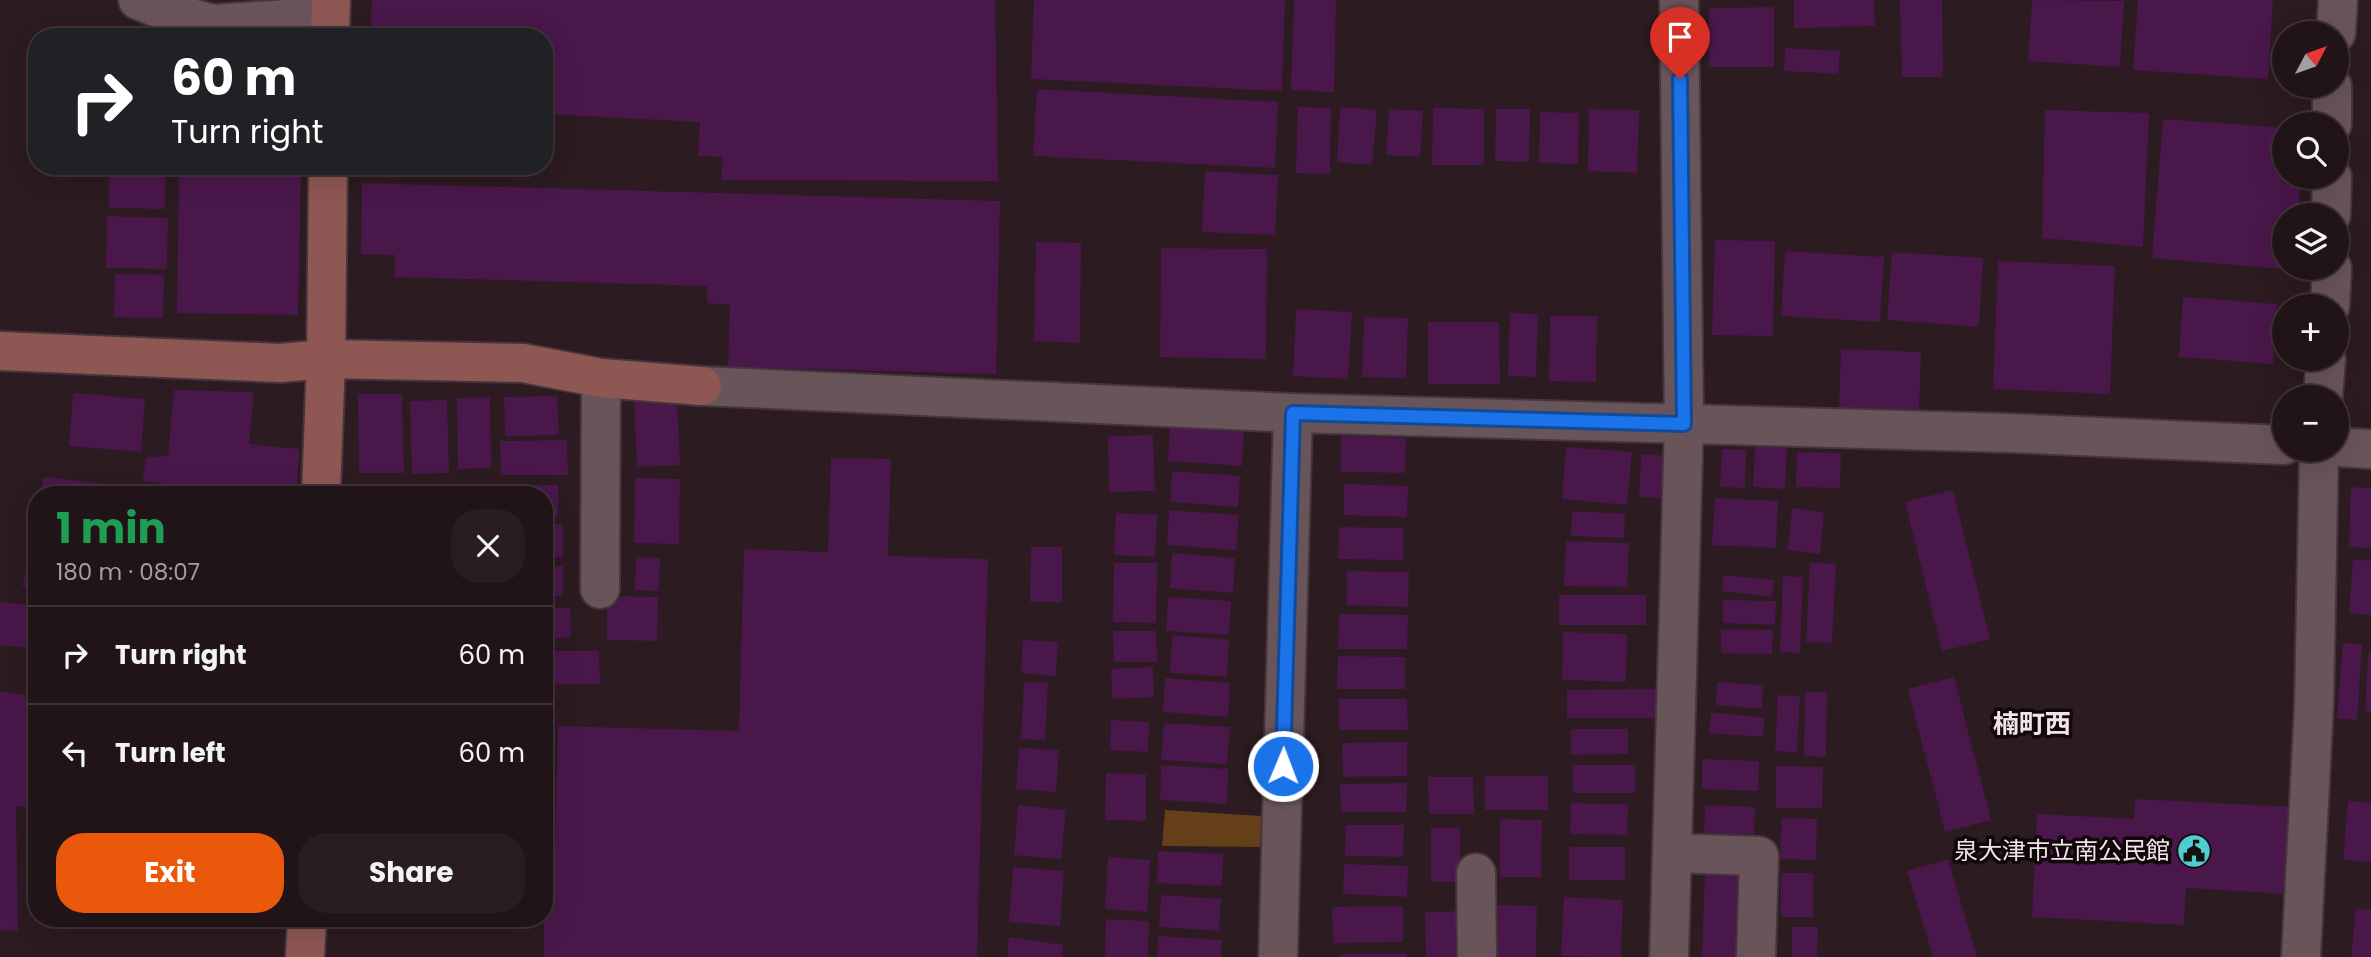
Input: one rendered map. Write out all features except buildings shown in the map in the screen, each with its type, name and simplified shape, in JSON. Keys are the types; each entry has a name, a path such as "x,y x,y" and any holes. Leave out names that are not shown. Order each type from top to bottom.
{"street":[{"path":"138,0 165,11 213,24 330,17"},
{"path":"1669,957 1684,424 1679,0"},
{"path":"2337,21 2338,0"},
{"path":"321,486 328,175"},
{"path":"0,351 280,363 326,359 523,363 601,378 702,386 1293,413 1995,432 2272,444"},
{"path":"600,589 601,378"},
{"path":"1278,957 1293,413"},
{"path":"2349,448 2371,449"},
{"path":"2301,957 2314,705 2319,462"},
{"path":"1672,853 1759,856 1756,957"},
{"path":"1476,873 1476,957"},
{"path":"305,957 307,927"}],"shaded area":[{"path":"1165,810 1261,816 1262,847 1162,846"}],"place":[{"name":"泉大津市立南公民館","path":"2194,851"}],"district":[{"name":"楠町西","path":"2032,724"}],"route":[{"path":"1283,766 1293,413 1684,424 1680,79"}]}
